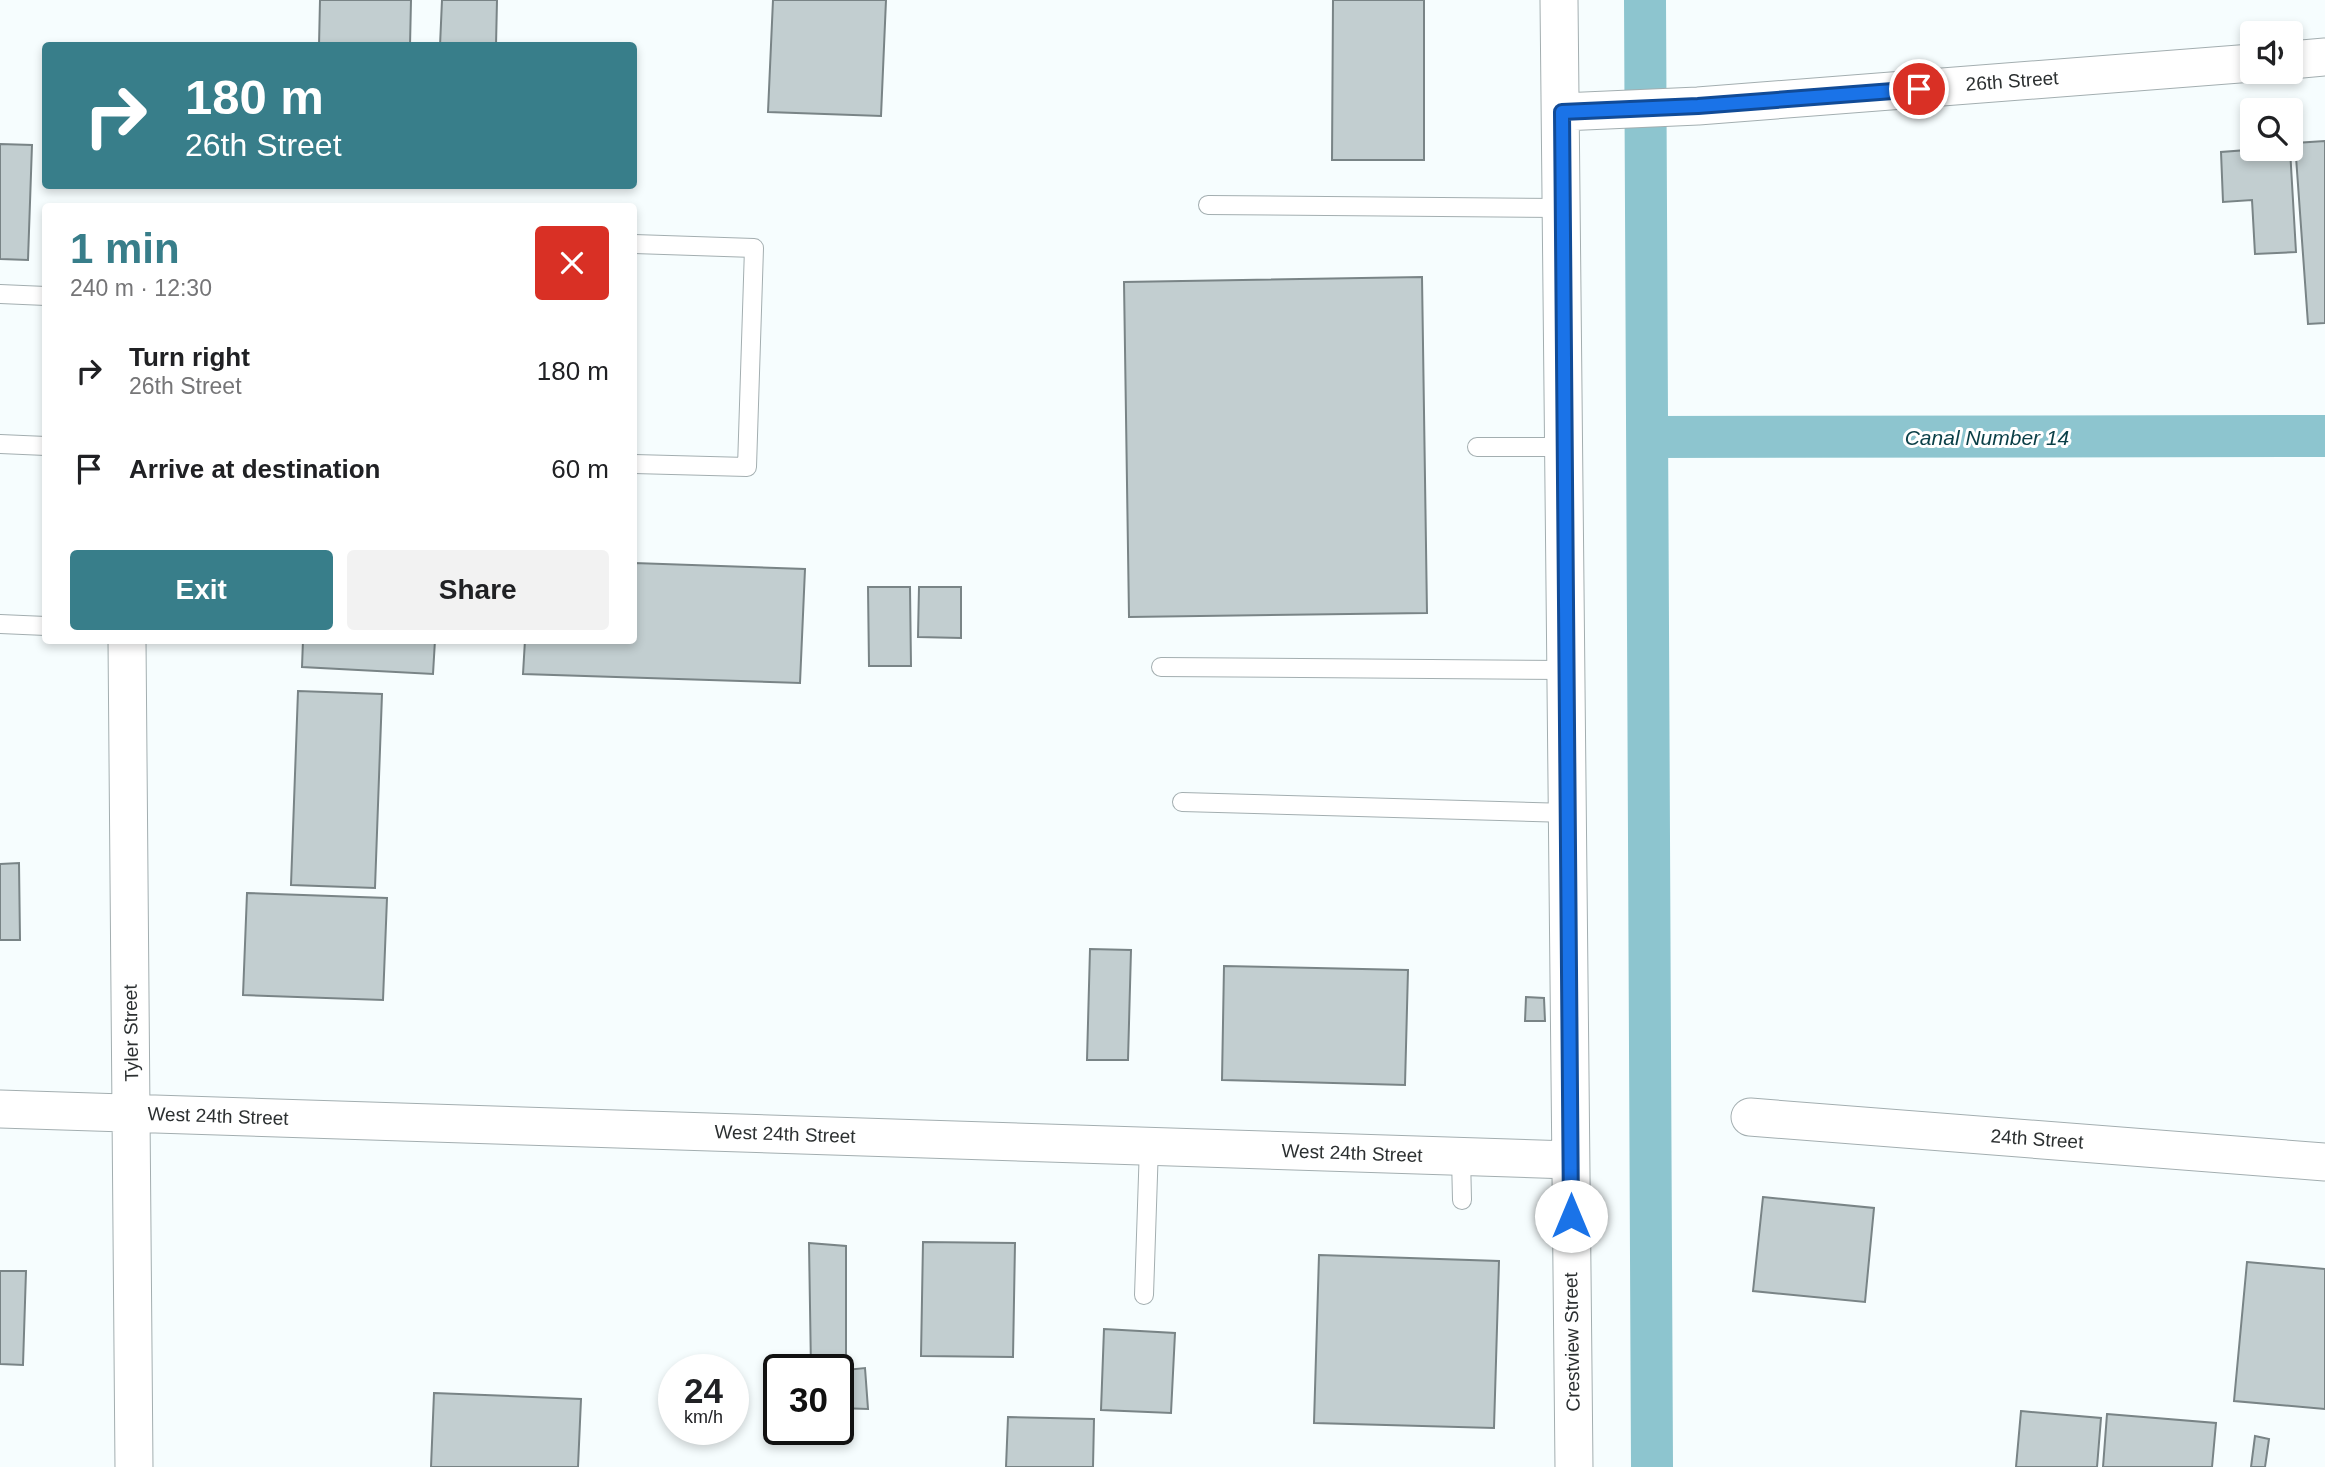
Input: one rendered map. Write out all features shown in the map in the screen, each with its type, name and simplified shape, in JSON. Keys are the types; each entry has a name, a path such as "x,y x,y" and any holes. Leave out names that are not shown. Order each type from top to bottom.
{"street":[{"name":"Crestview Street","path":"1559,0 1579,111 1562,208 1574,1467"},
{"path":"2303,59 2325,57"},
{"name":"26th Street","path":"1579,111 1698,106 2240,64"},
{"name":"Tyler Street","path":"127,644 134,1467"},
{"name":"West 24th Street","path":"0,1109 1570,1160"},
{"name":"24th Street","path":"1750,1117 2325,1162"}],"lane":[{"path":"1208,205 1562,208"},
{"path":"637,244 754,248 747,467 637,464"},
{"path":"0,294 42,296"},
{"path":"0,444 42,446"},
{"path":"1477,447 1564,447"},
{"path":"0,624 42,625"},
{"path":"1161,667 1566,670"},
{"path":"1182,802 1567,813"},
{"path":"1144,1295 1149,1146"},
{"path":"1461,1157 1462,1200"}],"building":[{"path":"320,0 411,0 410,42 319,42"},
{"path":"442,0 497,0 496,42 440,42"},
{"path":"773,0 886,0 881,116 768,112"},
{"path":"1333,0 1424,0 1424,160 1332,160"},
{"path":"2325,141 2325,323 2308,324 2296,161 2303,161 2303,142"},
{"path":"0,144 32,145 28,260 0,259"},
{"path":"2240,151 2240,161 2291,161 2296,252 2255,254 2252,200 2223,202 2221,152"},
{"path":"1422,277 1427,613 1129,617 1124,282"},
{"path":"637,563 805,569 800,683 523,674 525,644 637,644"},
{"path":"868,587 910,587 911,666 869,666"},
{"path":"919,587 961,587 961,638 918,637"},
{"path":"303,644 435,644 433,674 302,667"},
{"path":"298,691 382,694 375,888 291,885"},
{"path":"19,863 20,940 0,940 0,864"},
{"path":"247,893 387,898 383,1000 243,995"},
{"path":"1090,949 1131,950 1128,1060 1087,1060"},
{"path":"1224,966 1408,970 1405,1085 1222,1080"},
{"path":"1526,997 1544,998 1545,1021 1525,1021"},
{"path":"1763,1197 1874,1208 1865,1302 1753,1291"},
{"path":"923,1242 1015,1243 1013,1357 921,1356"},
{"path":"809,1243 846,1246 846,1354 811,1354"},
{"path":"1319,1255 1499,1261 1494,1428 1314,1423"},
{"path":"2247,1262 2325,1269 2325,1409 2234,1401"},
{"path":"0,1271 26,1271 23,1365 0,1364"},
{"path":"1104,1329 1175,1333 1171,1413 1101,1410"},
{"path":"865,1368 868,1409 854,1409 854,1369"},
{"path":"434,1393 581,1399 578,1467 431,1467"},
{"path":"2021,1411 2101,1418 2097,1467 2016,1467"},
{"path":"2107,1414 2216,1423 2212,1467 2103,1467"},
{"path":"1008,1417 1094,1419 1093,1467 1006,1467"},
{"path":"2255,1436 2269,1439 2265,1467 2251,1467"}],"waterway":[{"path":"1645,0 1652,1467"},
{"name":"Canal Number 14","path":"1648,437 2325,436"}],"route":[{"path":"1571,1216 1562,112 1698,106 1919,89"}]}
